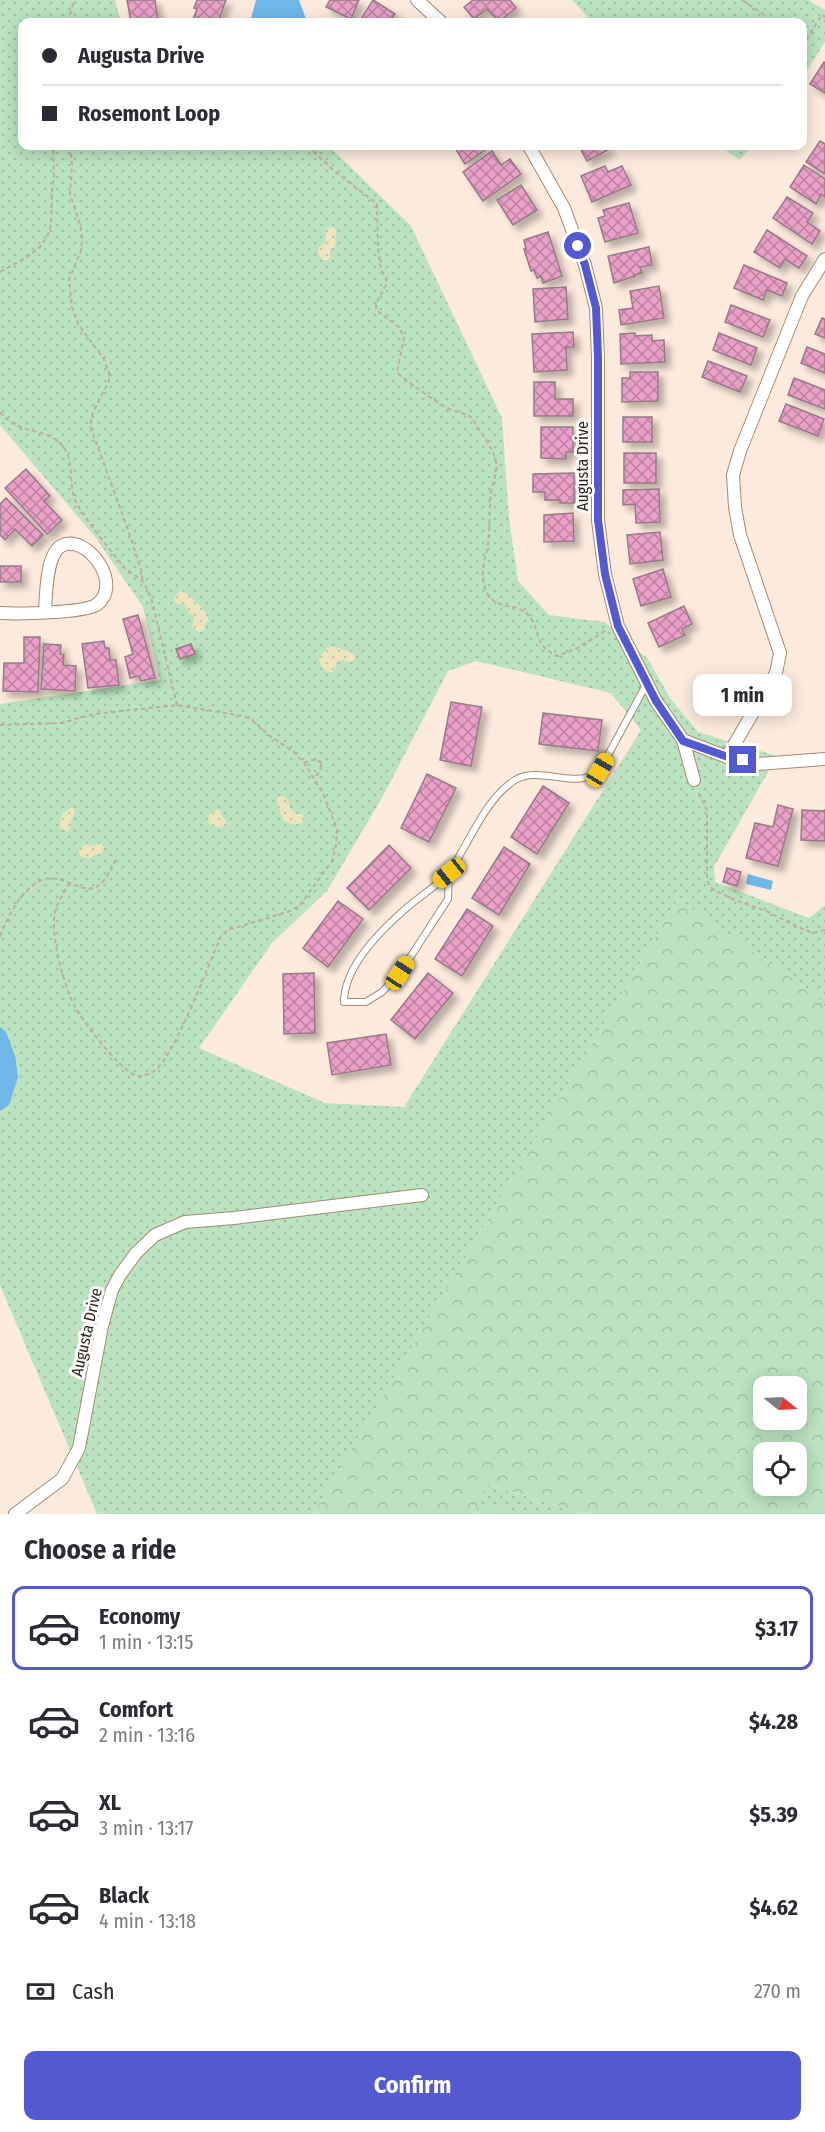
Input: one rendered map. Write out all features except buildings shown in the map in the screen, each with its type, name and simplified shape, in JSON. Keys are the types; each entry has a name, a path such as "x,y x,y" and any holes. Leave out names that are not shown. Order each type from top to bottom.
{"street":[{"path":"417,0 437,18"},
{"name":"Augusta Drive","path":"531,150 564,208 585,265 596,308 598,520 605,574 618,626 656,701 683,741 694,780"},
{"path":"728,757 776,673 780,653 740,535 733,476 740,451 802,296 825,259"},
{"path":"0,613 45,612 94,607 107,591 105,573 88,551 75,544 68,544 61,546 55,553 50,562 45,612"},
{"path":"683,741 728,757 758,764 825,759"},
{"name":"Augusta Drive","path":"15,1514 36,1501 62,1479 79,1448 102,1326 112,1290 136,1253 155,1235 185,1222 422,1195"}],"lane":[{"path":"449,873 448,899 400,973 382,992 366,1002 345,1002 344,991 352,973 372,941 407,907 449,873 477,825 500,793 517,779 535,776 588,777 600,770 647,682"}],"path":[{"path":"69,18 74,0"},
{"path":"742,0 767,18"},
{"path":"807,38 822,15 825,17"},
{"path":"0,272 27,257 40,247 47,237 51,225 53,150"},
{"path":"70,150 70,194 81,228 82,239 81,250 69,279 72,307 78,324 104,359 110,373 106,390 93,412 90,426 126,524 143,582 151,597 177,705"},
{"path":"312,150 332,169 377,204 378,249 386,285 376,304 376,310 399,327 404,338 397,372 405,381 426,392 446,408 472,418 495,456 497,465 492,485 488,547 482,568 483,582 488,594 501,606 521,610 529,615 541,644 557,656 576,649 591,638 618,626"},
{"path":"0,412 5,419 17,427 58,441 65,448 70,458 70,488 77,503 126,569 143,582"},
{"path":"0,725 61,723 94,714 177,705 232,713 251,719 270,736 294,752 304,763 323,793 337,829 332,861 300,905 290,911 228,930 221,936 174,1043 157,1070 146,1076 138,1076 127,1070 111,1054 77,1012 69,996 61,966 54,919 57,907 70,882"},
{"path":"304,763 316,759 322,763 320,771 314,777"},
{"path":"694,780 707,810 706,881 712,889 813,933 825,930"},
{"path":"0,936 17,903 30,887 40,881 55,878 85,888 93,888 101,884 116,859"}],"green space":[{"path":"0,0 115,0 120,18 18,18 18,150 333,150 411,226 502,418 509,518 518,581 549,615 605,622 648,659 670,698 698,732 777,756 714,867 715,882 809,918 825,905 825,1007 815,994 678,899 313,1514 97,1514 0,1285 0,704 160,680 143,607 96,538 0,425","holes":["476,661 611,693 641,730 404,1107 325,1103 199,1048 272,943 327,891 383,796 448,671"]},
{"path":"572,0 808,0 825,10 825,42 807,71 807,18 588,18"},
{"path":"726,150 748,150 740,160"},
{"path":"678,899 815,994 825,1007 825,1514 586,1514 486,1484 475,1514 313,1514"},
{"path":"485,1484 586,1514 475,1514"},
{"path":"486,1504 519,1514 483,1514"}],"sand":[{"path":"327,228 336,229 335,247 330,249 328,260 324,260 318,254 318,249 325,243"},
{"path":"181,590 205,612 209,621 205,623 204,631 199,632 192,627 194,617 187,610 186,605 175,603 174,597"},
{"path":"332,646 351,652 355,659 351,662 343,660 336,662 335,670 331,673 323,668 319,658 327,648"},
{"path":"282,796 288,800 293,811 304,816 303,822 296,825 284,821 277,804 278,797"},
{"path":"71,808 75,809 68,832 59,827 63,813"},
{"path":"218,809 227,821 225,826 215,826 207,821 209,815"},
{"path":"101,842 104,848 102,853 88,858 80,856 79,850 86,844 93,846"}],"water":[{"path":"256,0 299,0 306,18 251,18"},
{"path":"748,874 773,881 771,890 746,884"},
{"path":"0,1027 6,1032 15,1056 18,1077 9,1105 0,1111"}],"route":[{"path":"578,246 596,308 598,520 605,574 618,626 656,701 683,741 743,760"}]}
